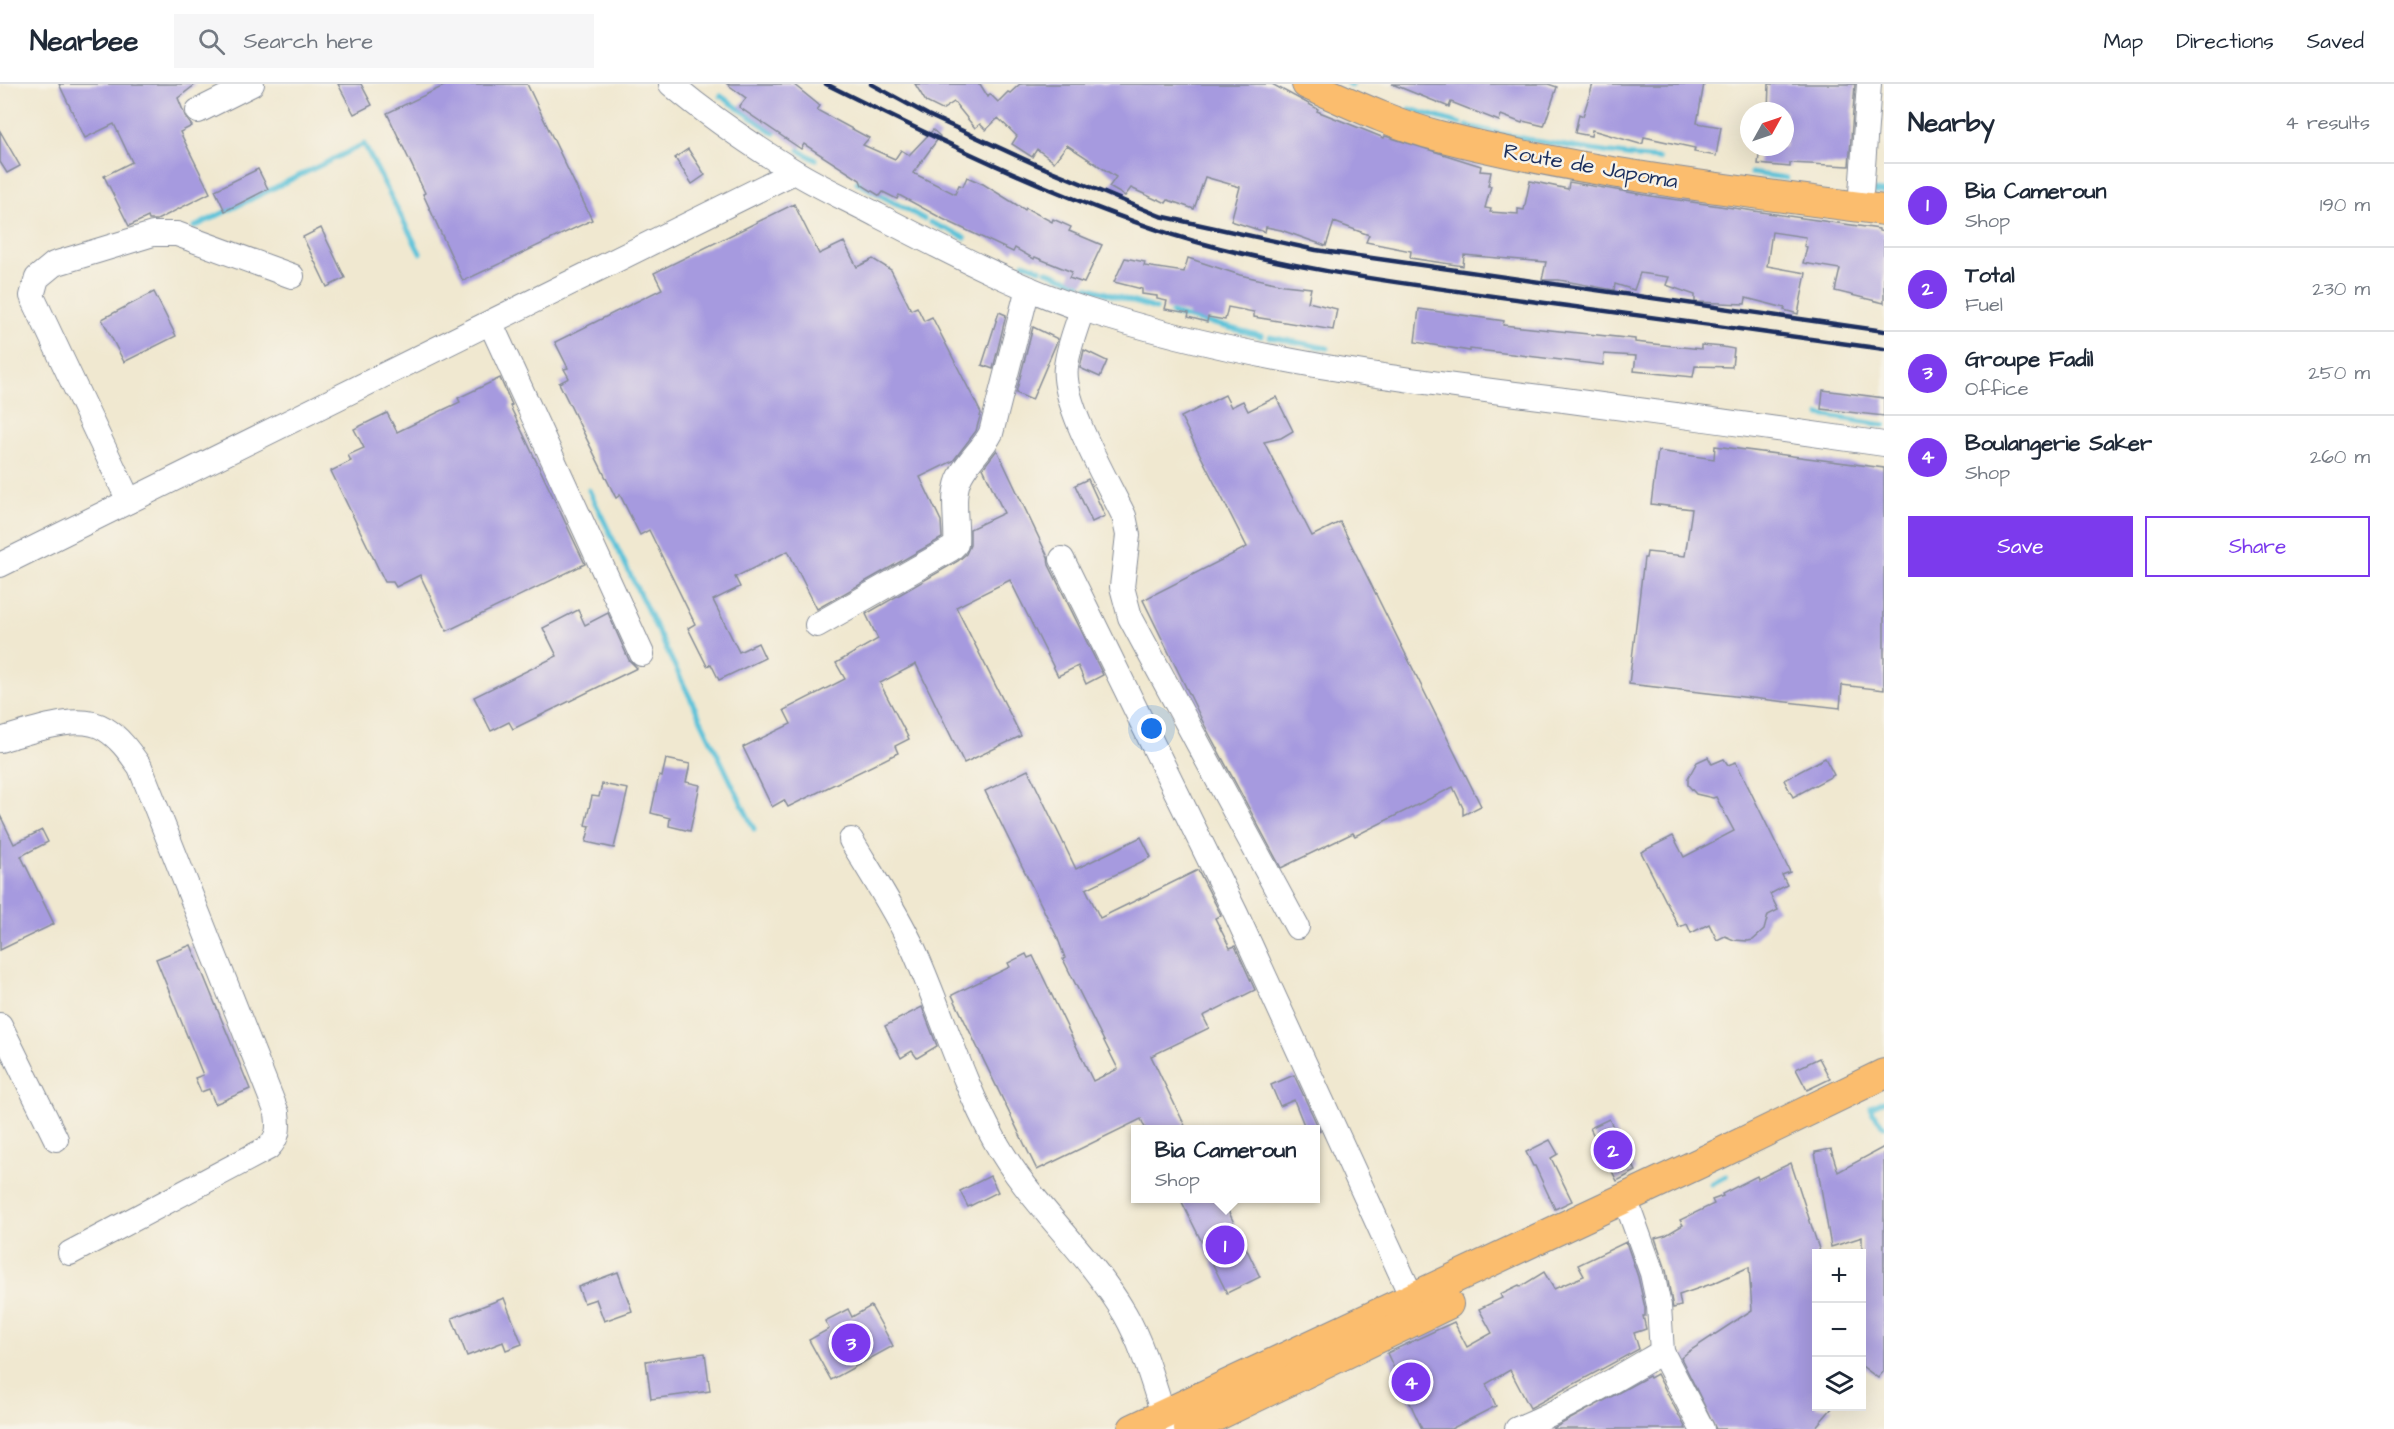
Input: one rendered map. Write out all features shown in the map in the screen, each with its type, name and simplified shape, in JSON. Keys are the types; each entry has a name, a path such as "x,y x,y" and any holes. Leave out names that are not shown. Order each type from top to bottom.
{"main road":[{"name":"Route de Japoma","path":"1307,84 1382,117 1438,135 1569,165 1872,209"},
{"path":"1133,1429 1165,1422 1416,1308 1821,1115 1884,1074"},
{"path":"1821,1115 1884,1097"},
{"path":"1189,1429 1416,1308"}],"street":[{"path":"198,111 252,84"},
{"path":"671,84 702,110 794,172 934,244 1028,288 1082,309 1194,341 1313,365 1419,382 1884,444"},
{"path":"1869,84 1872,209"},
{"path":"0,565 491,324 794,172"},
{"path":"129,501 32,296 37,278 54,264 153,234 177,234 292,276"},
{"path":"817,625 951,549 956,544 956,494 960,476 991,433 1028,288"},
{"path":"1082,309 1066,367 1066,388 1072,408 1124,516 1128,534 1122,587 1130,617 1298,927"},
{"path":"491,324 642,654"},
{"path":"1062,559 1236,914 1416,1308"},
{"path":"0,740 54,725 81,721 105,728 126,747 140,767 277,1113 279,1128 276,1139 268,1148 70,1253"},
{"path":"851,840 914,949 972,1095 995,1142 1022,1182 1109,1290 1125,1314 1138,1340 1165,1422"},
{"path":"0,1025 56,1139"},
{"path":"1629,1207 1652,1273 1659,1306 1662,1352 1702,1429"},
{"path":"1517,1429 1596,1391 1662,1352"}],"building":[{"path":"59,84 196,84 178,98 192,126 180,132 210,193 157,220 149,220 148,217 129,226 104,176 132,162 114,124 85,138"},
{"path":"338,84 361,84 372,105 354,114"},
{"path":"448,84 527,84 592,220 463,281 387,113"},
{"path":"727,84 793,84 820,106 817,110 869,138 863,145 895,159 901,150 909,155 933,130 940,136 913,173 955,194 959,185 963,186 967,177 983,184 1025,210 1026,208 1052,222 1053,219 1071,227 1069,231 1102,245 1084,283 1069,278 1072,272 1035,257 1034,259 1015,248 1013,252 899,195 897,199 883,192 880,196 862,185 860,180 804,144 801,149 739,107 746,98"},
{"path":"915,84 980,84 988,97 990,94 998,102 1020,84 1272,84 1318,109 1317,111 1384,138 1385,136 1481,166 1480,171 1491,172 1488,186 1491,186 1485,208 1491,209 1490,212 1518,214 1518,209 1524,210 1530,181 1568,189 1569,182 1879,229 1884,232 1884,303 1835,291 1840,269 1803,263 1807,247 1804,246 1806,237 1772,232 1767,266 1806,273 1798,314 1784,310 1785,308 1746,298 1745,304 1695,302 1695,295 1666,285 1669,277 1640,273 1634,290 1615,284 1614,290 1559,280 1542,280 1546,262 1464,255 1463,266 1410,258 1411,251 1366,242 1369,235 1334,222 1326,246 1281,230 1266,227 1265,232 1231,221 1240,187 1205,177 1194,209 1168,200 1166,203 1157,200 1131,188 1125,196 1109,187 1116,177 1067,145 1054,162 1037,149 1032,157 1012,144 1017,136 998,118 986,130 980,124 975,128 954,102 942,110 926,102"},
{"path":"1392,84 1548,84 1557,87 1544,126 1523,121 1522,123 1501,115 1499,121 1451,102 1449,107"},
{"path":"1593,84 1704,84 1697,123 1721,127 1716,156 1694,152 1695,148 1644,137 1643,143 1640,144 1592,130 1591,136 1575,133 1579,114 1583,116"},
{"path":"1769,84 1855,84 1849,166 1790,163 1790,167 1758,164 1759,156 1794,156 1794,102 1768,102"},
{"path":"0,131 20,166 7,173 0,162"},
{"path":"688,149 705,175 692,184 675,158"},
{"path":"258,169 268,189 225,211 215,190"},
{"path":"794,204 819,254 844,242 857,267 873,259 891,270 911,310 917,307 924,321 932,317 981,413 976,431 953,461 920,477 941,521 942,538 817,609 788,551 735,577 740,587 713,600 739,652 758,643 765,658 719,680 711,664 707,666 688,628 695,624 649,530 640,535 620,495 616,498 559,383 569,378 564,369 568,368 555,342 662,289 654,273"},
{"path":"321,228 345,278 327,287 303,237"},
{"path":"1125,258 1145,262 1144,266 1184,272 1188,258 1240,275 1284,285 1311,288 1308,302 1337,309 1333,330 1254,317 1254,312 1228,307 1225,320 1208,317 1207,322 1188,317 1189,313 1165,309 1167,301 1157,299 1157,296 1142,294 1142,289 1114,282"},
{"path":"154,292 176,336 124,362 102,319"},
{"path":"1419,309 1504,321 1503,325 1635,339 1635,342 1701,349 1701,345 1734,349 1732,367 1695,366 1693,377 1634,371 1636,356 1604,354 1603,365 1470,349 1470,351 1415,342"},
{"path":"999,312 1006,315 993,369 982,365"},
{"path":"1033,327 1058,339 1032,400 1016,393"},
{"path":"1084,350 1107,361 1100,377 1080,368"},
{"path":"500,378 512,405 510,406 585,564 447,631 420,575 396,587 393,582 385,582 331,471 351,461 348,455 364,448 354,429 387,413 397,432 460,402 458,398"},
{"path":"1823,390 1884,398 1884,416 1821,409"},
{"path":"1225,395 1231,407 1243,401 1248,411 1276,397 1293,431 1281,438 1264,442 1312,536 1340,522 1481,806 1463,815 1463,808 1453,787 1355,836 1353,833 1281,868 1205,726 1143,600 1247,547 1181,417"},
{"path":"1715,446 1884,468 1884,690 1842,685 1840,708 1629,684 1644,558 1647,552 1685,556 1692,509 1651,504 1658,451 1714,459"},
{"path":"997,450 1048,557 1049,565 1103,675 1086,684 1078,666 1058,676 1010,580 956,607 1021,736 964,763 916,664 880,683 909,739 895,746 898,753 788,807 784,800 772,807 743,747 791,724 784,710 845,679 836,663 878,639 866,614 958,561 966,554 970,545 970,529 1004,513 983,468"},
{"path":"1088,479 1105,516 1092,522 1075,485"},
{"path":"578,610 585,625 608,613 629,660 637,668 513,729 509,722 491,731 474,697 557,656 543,628"},
{"path":"1708,757 1712,764 1724,759 1728,765 1736,762 1790,872 1782,875 1787,885 1770,894 1778,910 1768,915 1764,930 1753,940 1734,940 1725,936 1717,940 1709,924 1691,933 1687,924 1679,927 1641,852 1673,836 1684,857 1734,831 1716,797 1696,794 1688,785 1688,778 1697,762"},
{"path":"1825,758 1834,775 1793,797 1784,780"},
{"path":"666,759 690,764 686,782 700,785 690,831 669,826 670,818 651,813 659,776 662,777"},
{"path":"1028,770 1076,869 1141,837 1151,857 1086,889 1100,918 1198,870 1221,915 1215,918 1230,948 1235,946 1255,990 1203,1016 1209,1028 1151,1056 1185,1125 1144,1125 1141,1119 1037,1170 952,995 1010,967 1008,963 1026,954 1028,958 1033,956 1093,1081 1118,1069 1063,959 1065,958 1058,939 985,791"},
{"path":"602,784 628,789 614,848 586,842 590,826 585,825 592,796 599,797"},
{"path":"0,815 14,844 42,830 48,842 21,856 54,924 0,950"},
{"path":"191,945 250,1089 215,1104 209,1089 201,1092 195,1078 203,1075 156,959"},
{"path":"922,1007 937,1046 917,1058 912,1051 901,1058 885,1026"},
{"path":"1819,1058 1830,1079 1807,1090 1796,1069"},
{"path":"1294,1075 1317,1125 1304,1125 1294,1100 1280,1106 1271,1085"},
{"path":"1609,1119 1636,1171 1617,1181 1590,1128"},
{"path":"1550,1140 1558,1154 1551,1158 1572,1201 1555,1209 1526,1152"},
{"path":"1884,1147 1884,1371 1878,1378 1866,1369 1866,1249 1862,1249 1862,1237 1831,1247 1815,1152 1831,1149 1838,1172"},
{"path":"1791,1163 1819,1249 1812,1249 1812,1411 1830,1411 1814,1429 1716,1429 1681,1358 1752,1310 1749,1267 1714,1283 1679,1295 1681,1306 1673,1308 1666,1270 1655,1238 1666,1235 1683,1225 1680,1220 1714,1204 1712,1200 1723,1196 1722,1194 1757,1176 1758,1179"},
{"path":"990,1176 998,1192 968,1207 960,1191"},
{"path":"1182,1203 1224,1203 1260,1277 1227,1293"},
{"path":"1626,1242 1638,1277 1645,1308 1645,1316 1643,1316 1646,1329 1634,1333 1639,1349 1530,1408 1510,1370 1486,1384 1496,1406 1451,1429 1422,1429 1387,1353 1454,1322 1467,1347 1492,1333 1479,1309 1502,1298 1500,1294 1519,1285 1520,1287 1544,1272 1554,1289 1584,1276 1578,1265"},
{"path":"618,1272 632,1311 604,1321 596,1299 584,1303 578,1287"},
{"path":"504,1298 522,1344 506,1350 503,1342 467,1356 452,1318"},
{"path":"871,1306 893,1346 831,1380 809,1340 829,1329 825,1321 848,1309 852,1317"},
{"path":"705,1353 710,1391 651,1399 646,1361"},
{"path":"1657,1374 1686,1429 1552,1429 1649,1376 1650,1378"}],"waterway":[{"path":"1348,84 1352,86"},
{"path":"721,96 774,133"},
{"path":"1410,109 1461,124"},
{"path":"1467,126 1532,140"},
{"path":"1536,141 1610,153"},
{"path":"194,227 364,144 420,253"},
{"path":"799,150 816,160"},
{"path":"1612,153 1633,156"},
{"path":"1637,157 1659,159"},
{"path":"1751,173 1786,178"},
{"path":"857,182 924,219"},
{"path":"1873,191 1884,192"},
{"path":"930,222 943,228"},
{"path":"945,228 965,238"},
{"path":"1024,263 1040,269"},
{"path":"1046,271 1080,284"},
{"path":"1087,287 1156,309"},
{"path":"1171,313 1208,323"},
{"path":"1210,323 1262,336"},
{"path":"1270,337 1327,348"},
{"path":"1820,415 1884,425"},
{"path":"589,490 754,829"},
{"path":"1884,1101 1871,1107 1872,1112 1884,1126"},
{"path":"1711,1184 1726,1176"}],"railway":[{"path":"826,84 953,146 1039,184 1126,219 1212,246 1300,266 1390,281 1884,349"},
{"path":"871,84 928,115 1037,165 1160,216 1316,250 1884,331"}],"place":[{"name":"Total","path":"1613,1150"},
{"name":"Bia Cameroun","path":"1225,1245"},
{"name":"Groupe Fadil","path":"851,1343"},
{"name":"Boulangerie Saker","path":"1411,1382"}]}
